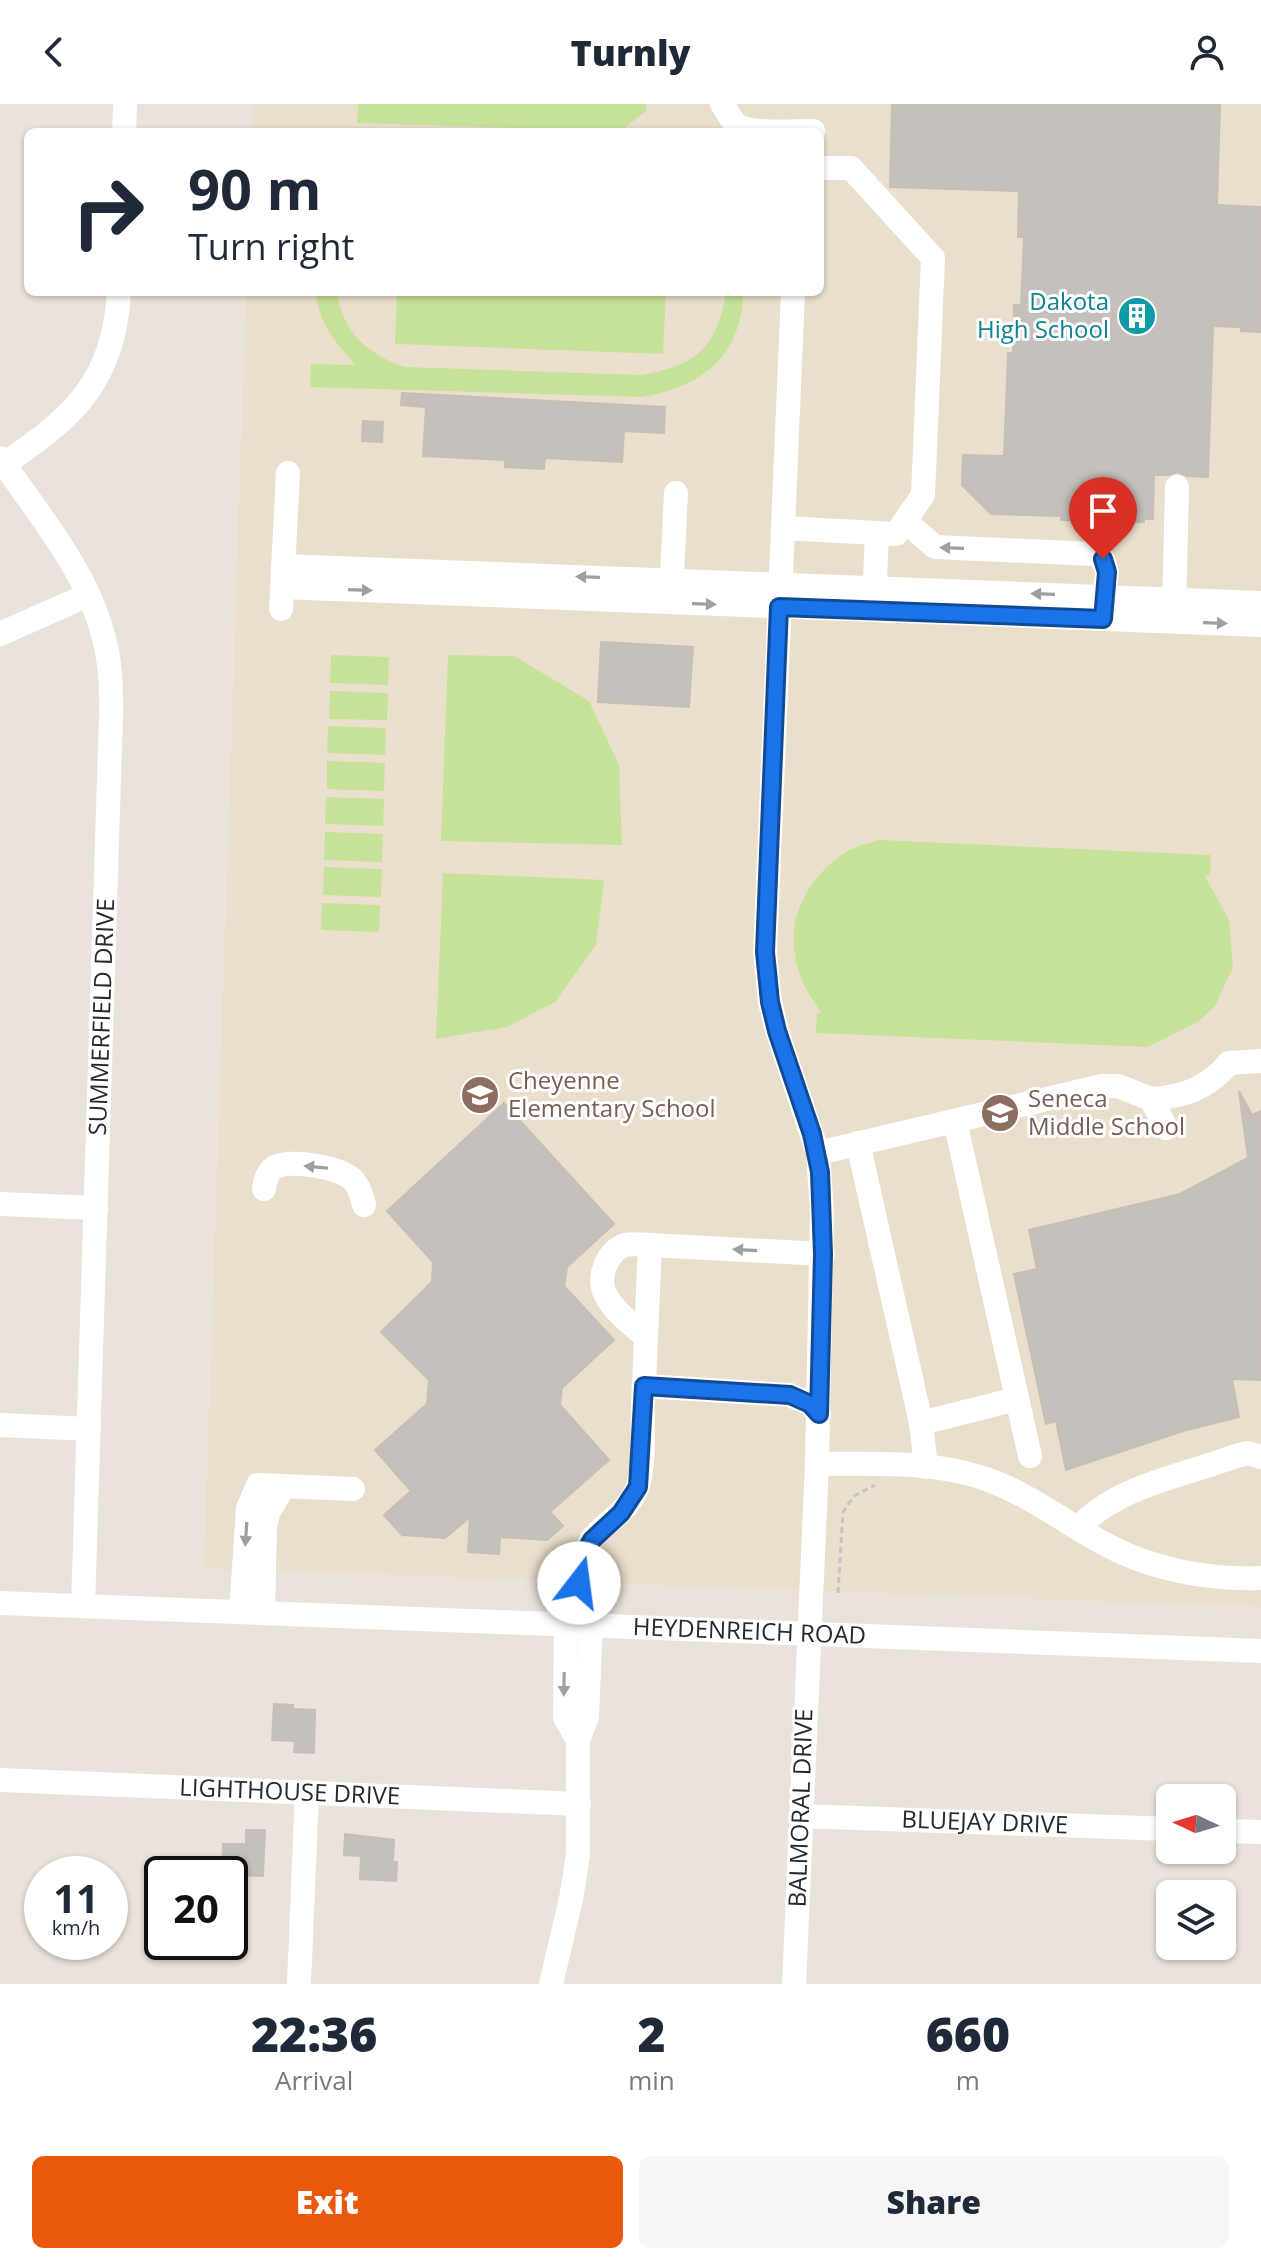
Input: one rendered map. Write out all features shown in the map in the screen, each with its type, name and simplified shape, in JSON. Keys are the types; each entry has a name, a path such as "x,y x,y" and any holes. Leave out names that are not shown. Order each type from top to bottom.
{"street":[{"path":"124,128 125,104"},
{"path":"722,104 734,123 745,128"},
{"path":"783,528 896,534 923,495 933,258 851,168 824,168"},
{"path":"2,461 61,423 90,388 110,345 119,296"},
{"name":"BALMORAL DRIVE","path":"793,296 766,964 777,1031 818,1153 823,1254 794,1984"},
{"name":"SUMMERFIELD DRIVE","path":"2,461 67,554 88,595 107,649 111,715 83,1606"},
{"path":"288,473 282,587 620,589 1174,611 1261,625"},
{"path":"1174,611 1177,487"},
{"path":"671,592 676,493"},
{"path":"905,521 935,547 1093,554 1103,559 1107,572 1104,608"},
{"path":"874,599 877,533"},
{"path":"0,634 88,595"},
{"path":"1174,611 1261,603"},
{"path":"818,1153 1102,1086 1118,1086 1151,1099 1172,1098 1204,1087 1229,1063 1261,1061"},
{"path":"1151,1099 1166,1128"},
{"path":"955,1121 1030,1456"},
{"path":"858,1143 921,1423 926,1467"},
{"path":"264,1189 268,1174 279,1165 322,1167 345,1174 354,1181 364,1205"},
{"path":"0,1204 96,1208"},
{"path":"646,1337 615,1308 604,1291 602,1276 613,1251 627,1244 823,1254"},
{"path":"551,1984 575,1877 579,1804 578,1740 565,1717 578,1625 579,1583 586,1551 592,1540 630,1501 638,1487 650,1245"},
{"path":"644,1386 790,1395 810,1404 819,1414"},
{"path":"921,1423 1017,1399"},
{"path":"0,1425 89,1429"},
{"path":"1078,1528 1116,1497 1236,1456 1248,1453 1261,1457"},
{"path":"817,1464 926,1467 971,1474 1013,1490 1116,1550 1160,1566 1212,1577 1261,1578"},
{"path":"252,1612 265,1526 269,1511 284,1486 353,1489"},
{"name":"HEYDENREICH ROAD","path":"0,1603 1261,1651"},
{"name":"LIGHTHOUSE DRIVE","path":"0,1780 579,1804"},
{"path":"299,1984 307,1792"},
{"name":"BLUEJAY DRIVE","path":"801,1816 1156,1829"},
{"path":"1236,1831 1261,1832"}],"path":[{"path":"838,1593 843,1512 854,1496 876,1485"}],"shaded area":[{"path":"253,104 1261,104 1261,1607 204,1568 246,296 824,296 824,128 252,128"}],"green space":[{"path":"358,104 646,104 646,111 625,128 357,123"},
{"path":"316,296 338,296 351,331 369,349 406,367 642,375 677,366 701,351 717,327 725,296 743,296 735,334 715,365 683,385 642,397 310,387 311,364 356,365 329,332"},
{"path":"397,296 666,296 663,354 395,344"},
{"path":"331,655 389,657 388,685 330,683"},
{"path":"448,655 514,656 589,701 619,765 622,845 441,841"},
{"path":"330,691 388,693 387,720 329,719"},
{"path":"328,726 386,728 385,755 327,753"},
{"path":"327,761 385,763 384,791 327,789"},
{"path":"326,797 384,799 383,826 325,824"},
{"path":"325,832 383,834 382,862 324,860"},
{"path":"878,840 1211,855 1210,875 1205,876 1229,920 1233,967 1215,1006 1199,1021 1148,1047 816,1033 817,1013 821,1013 804,985 795,957 795,923 800,907 807,892 829,866 847,852"},
{"path":"324,867 382,869 381,897 323,895"},
{"path":"443,873 604,880 596,945 555,1002 507,1027 436,1039"},
{"path":"322,903 380,905 379,932 321,930"}],"building":[{"name":"Dakota High School","path":"892,104 1220,104 1217,205 1261,207 1261,332 1241,331 1241,327 1213,326 1208,477 1187,476 1178,472 1154,475 1153,519 1144,519 1144,522 1061,520 1061,516 991,514 962,485 963,455 1004,456 1008,353 1013,353 1014,305 1021,305 1024,237 1018,237 1019,191 890,187"},
{"path":"402,393 665,407 664,433 624,431 622,462 545,458 544,469 505,467 505,460 423,456 426,407 401,405"},
{"path":"363,421 383,422 382,442 362,441"},
{"path":"601,642 693,647 689,707 598,702"},
{"name":"Seneca Middle School","path":"1239,1091 1252,1115 1261,1111 1261,1380 1232,1379 1239,1417 1183,1431 1066,1470 1056,1421 1046,1424 1014,1274 1037,1269 1029,1230 1180,1194 1248,1158"},
{"name":"Cheyenne Elementary School","path":"504,1103 614,1224 567,1267 564,1286 614,1340 562,1388 560,1405 609,1460 550,1512 563,1526 547,1540 500,1537 499,1554 468,1552 470,1517 445,1538 402,1535 384,1515 411,1491 375,1450 427,1404 429,1380 381,1332 432,1282 433,1262 387,1211"},
{"path":"274,1704 315,1710 314,1753 294,1752 295,1741 272,1740"},
{"path":"246,1830 265,1830 263,1876 248,1875 248,1856 223,1856 223,1844 246,1844"},
{"path":"345,1834 394,1840 396,1881 360,1879 361,1856 344,1855"}],"place":[{"name":"Dakota High School","path":"1137,316"},
{"name":"Cheyenne Elementary School","path":"480,1095"},
{"name":"Seneca Middle School","path":"1000,1113"}],"route":[{"path":"579,1583 586,1551 592,1540 621,1513 638,1487 644,1386 790,1395 810,1404 819,1414 823,1254 818,1153 777,1031 770,1002 765,952 779,607 1103,619 1107,572 1103,559"}]}
